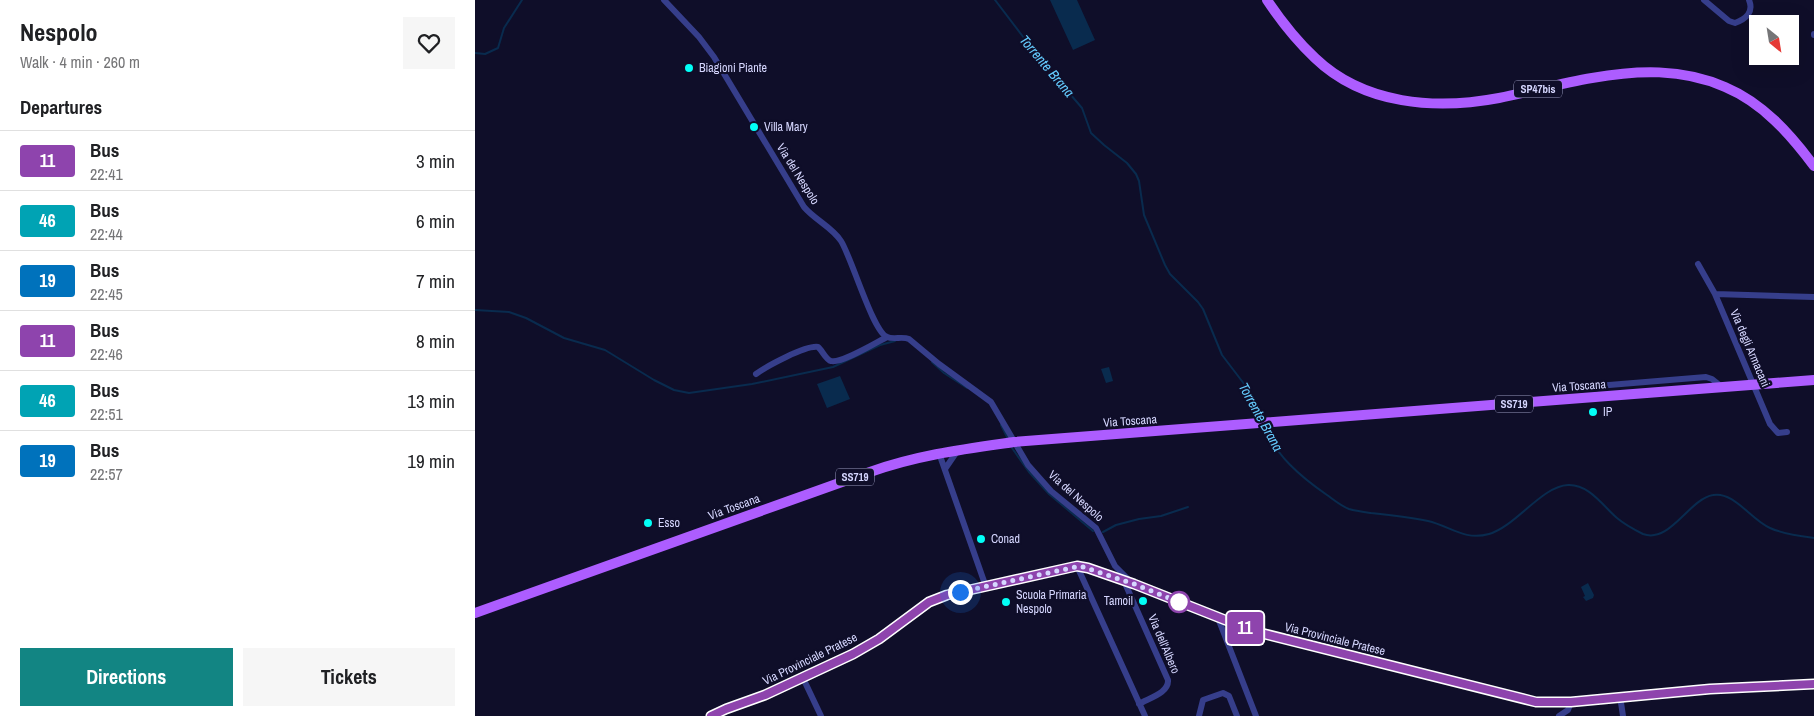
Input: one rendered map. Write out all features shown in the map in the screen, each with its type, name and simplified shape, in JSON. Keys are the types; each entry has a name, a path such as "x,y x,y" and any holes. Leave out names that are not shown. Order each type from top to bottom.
{"main road":[{"name":"SP47bis","path":"1267,0 1292,33 1316,60 1343,79 1375,94 1418,102 1461,102 1499,98 1573,81 1610,75 1646,72 1682,74 1711,81 1726,87 1759,107 1781,127 1814,166"},
{"name":"Via Toscana","path":"475,613 876,469 939,453 1014,442 1814,380"}],"street":[{"name":"Via del Nespolo","path":"664,0 699,37 714,57 804,207 840,239 880,330 887,337 904,337 909,339 939,364 987,398 997,411 1025,460 1043,483 1096,528 1114,564 1134,584"},
{"path":"1705,0 1729,21 1735,23 1751,11 1752,7 1749,0"},
{"name":"Via degli Armacani","path":"1698,264 1715,294 1773,428 1779,433 1787,432"},
{"path":"1715,294 1814,297"},
{"path":"756,374 768,366 810,347 818,347 829,360 834,361 851,356 887,337"},
{"path":"1597,386 1706,377 1712,378 1723,388"},
{"path":"945,469 958,450"},
{"path":"939,453 986,587"},
{"path":"1077,566 1145,716"},
{"name":"Via Provinciale Pratese","path":"711,716 765,695 853,654 879,639 929,602 947,595 1077,566 1134,584 1218,618 1283,639 1532,702 1571,702 1710,689 1814,684"},
{"name":"Via dell'Albero","path":"1124,581 1168,680 1165,690 1139,704"},
{"path":"1218,618 1256,716"},
{"path":"803,678 821,716"},
{"path":"1199,716 1203,700 1225,693 1231,700 1237,716"},
{"path":"1620,696 1623,716"},
{"path":"1559,716 1568,710 1571,702"}],"water":[{"path":"1050,0 1077,0 1095,40 1073,50"},
{"path":"1109,367 1113,381 1106,383 1101,369"},
{"path":"840,376 850,399 827,408 817,384"},
{"path":"1588,583 1594,595 1593,598 1586,601 1581,587"}],"waterway":[{"name":"Torrente Brana","path":"475,53 485,54 498,48 504,28 522,0"},
{"name":"Torrente Brana","path":"995,0 1028,45 1082,108 1091,133 1127,163 1136,174 1139,181 1144,215 1165,265 1170,274 1203,309 1222,355 1248,389 1262,419"},
{"path":"475,310 509,312 526,318 564,338 605,350 654,380 674,390 689,393 752,384 833,367 880,345 895,341"},
{"path":"932,362 944,373 967,388"},
{"path":"1001,425 1007,437"},
{"name":"Torrente Brana","path":"1264,426 1275,447 1290,465 1308,481 1343,506 1360,511 1428,521 1472,536 1480,536 1499,530 1548,492 1568,485 1583,488 1620,520 1643,534 1653,535 1662,533 1704,498 1721,495 1728,497 1770,528 1797,536 1814,538"},
{"path":"1012,448 1029,472 1049,494 1093,531"},
{"path":"1103,532 1116,525 1161,516 1188,507"}],"bus line":[{"name":"11","path":"711,716 765,695 853,654 879,639 917,609 935,599 1077,566 1084,566 1134,584 1253,631 1536,702 1571,702 1710,689 1814,684"}],"place":[{"name":"Biagioni Piante","path":"689,68"},
{"name":"Villa Mary","path":"754,127"},
{"name":"IP","path":"1593,412"},
{"name":"Esso","path":"648,523"},
{"name":"Conad","path":"981,539"},
{"name":"Tamoil","path":"1143,601"},
{"name":"Scuola Primaria Nespolo","path":"1006,602"}],"route":[{"path":"960,592 1072,566 1080,566 1134,584 1179,602"}]}
